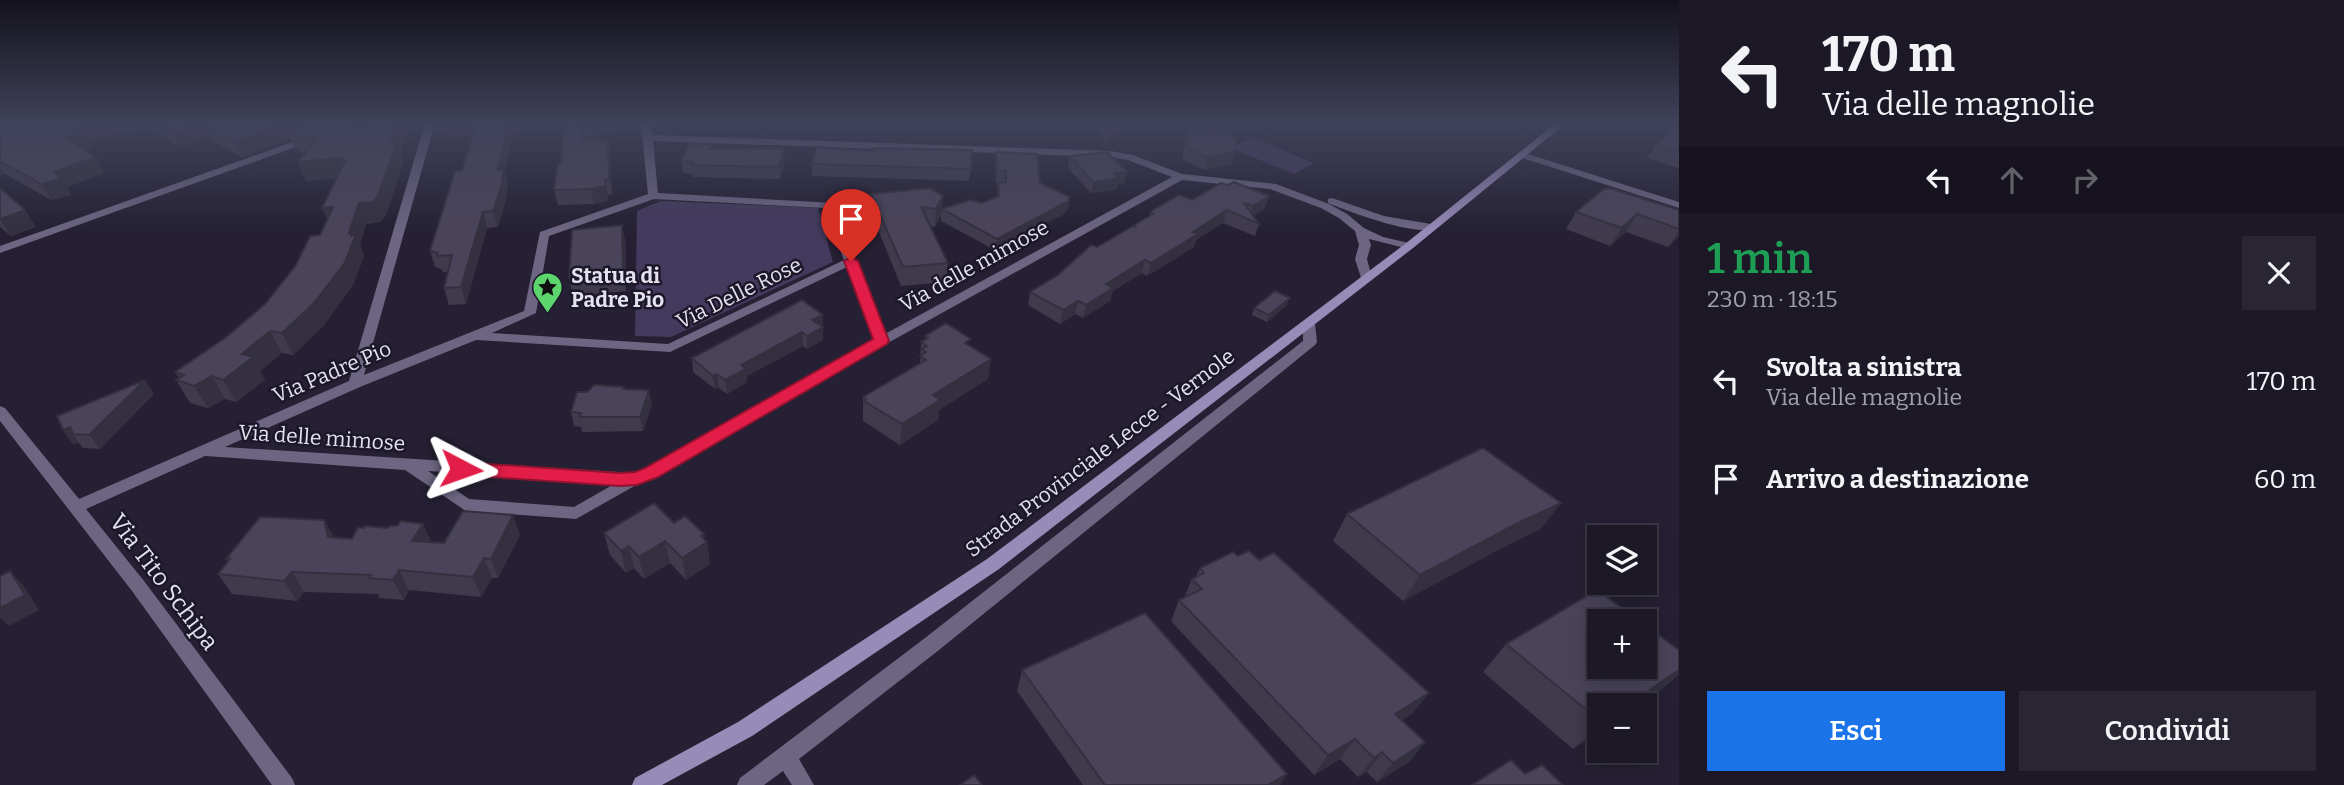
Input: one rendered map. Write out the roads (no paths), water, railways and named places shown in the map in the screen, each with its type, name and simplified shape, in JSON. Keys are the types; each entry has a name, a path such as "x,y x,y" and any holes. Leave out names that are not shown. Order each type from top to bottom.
{"main road":[{"name":"Strada Provinciale Lecce - Vernole","path":"642,785 745,729 993,564 1409,246 1516,160"}],"street":[{"path":"0,250 251,160"},
{"path":"355,384 419,160"},
{"path":"649,160 653,196 829,205 881,341"},
{"path":"1137,160 1180,177 1271,180 1398,225 1431,227"},
{"path":"1537,160 1679,205"},
{"name":"Via delle mimose","path":"202,451 637,479 1180,177"},
{"path":"1201,179 1214,183 1261,185 1286,190 1325,206 1380,240 1409,246"},
{"name":"Via Padre Pio","path":"76,507 355,384 530,313 544,234 653,196"},
{"path":"1375,218 1409,246"},
{"path":"1360,230 1365,245 1361,259 1366,278"},
{"name":"Via Delle Rose","path":"473,336 670,348 851,261"},
{"path":"747,785 932,644 1310,342 1309,323"},
{"name":"Via Tito Schipa","path":"0,411 138,586 285,785"},
{"path":"408,465 466,505 576,513 637,479"},
{"path":"786,757 804,785"}],"place":[{"name":"Statua di Padre Pio","path":"548,315"}]}
